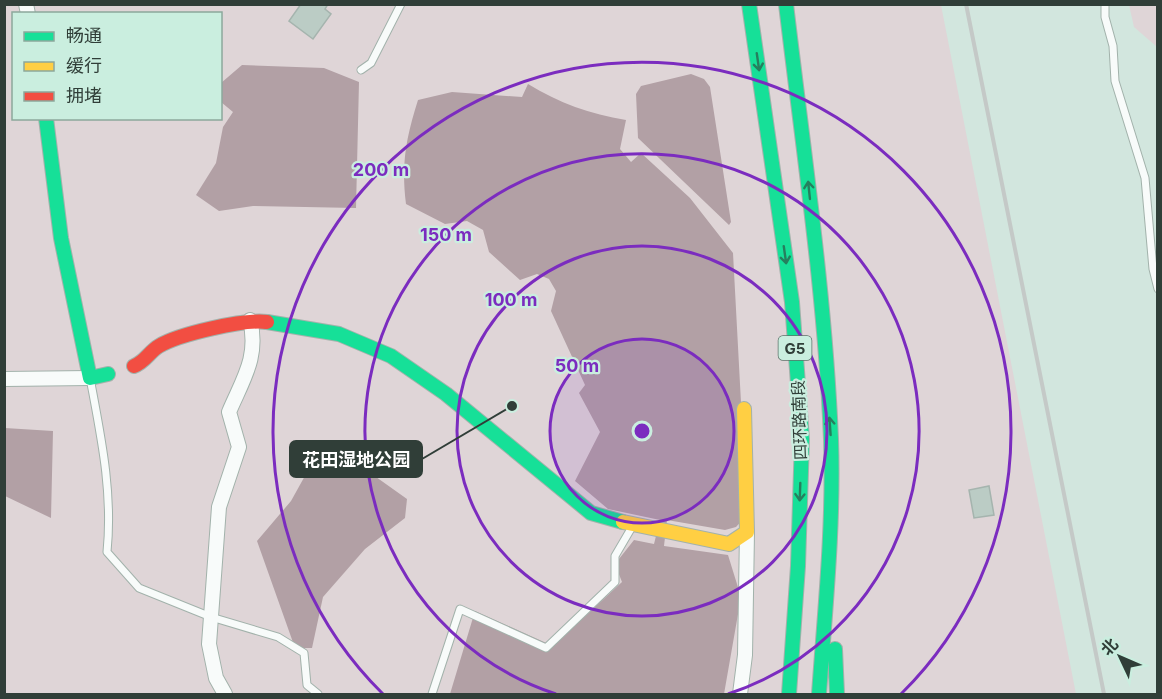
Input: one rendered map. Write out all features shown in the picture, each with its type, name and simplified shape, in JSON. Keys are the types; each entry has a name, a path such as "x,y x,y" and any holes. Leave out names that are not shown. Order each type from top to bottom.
{"main road":[{"name":"四环路南段","path":"749,4 792,302 802,439 798,566 789,694"},
{"name":"四环路南段","path":"786,4 822,302 831,441 829,554 819,694"},
{"path":"46,120 61,238 90,378 108,374"},
{"path":"134,366 142,363 159,346 218,327 250,320 298,325 339,334 391,356 446,394 591,513 661,532 729,544 747,532 744,409"},
{"path":"829,554 837,694"},
{"path":"778,694 798,566"}],"street":[{"path":"225,694 216,678 209,644 219,507 239,447 229,412 251,362 255,340 250,320"},
{"path":"4,379 90,378"},
{"path":"740,694 745,655 747,532"}],"lane":[{"path":"361,70 371,63 401,4"},
{"path":"1105,4 1105,17 1113,46 1115,81 1145,178 1153,269 1158,289"},
{"path":"90,378 108,472 111,515 107,552 139,588 211,617 278,637 304,654 307,685 318,694"},
{"path":"432,694 460,609 546,648 615,582 615,556 633,525"}],"shaded area":[{"path":"4,5 941,5 1076,694 5,694"},
{"path":"1129,5 1157,5 1157,47 1134,27"},
{"path":"242,65 324,68 359,82 356,208 253,206 219,211 196,195 216,163 223,127 233,112 222,103 222,82"},
{"path":"691,74 704,79 710,87 731,222 729,225 638,138 636,94 641,86"},
{"path":"528,84 575,107 626,120 620,149 631,162 641,153 690,198 733,253 747,515 736,527 725,530 667,520 664,546 728,555 741,597 724,694 450,694 475,611 553,646 622,582 615,564 634,540 654,544 660,520 608,509 575,481 600,432 579,393 585,385 551,311 556,291 549,279 537,274 520,280 489,252 483,230 467,221 445,224 406,204 404,176 406,151 418,100 452,92 522,97"},
{"path":"5,428 53,431 51,518 5,496"},
{"path":"316,456 369,472 407,499 405,518 365,549 323,597 312,648 295,648 257,541 291,501"}],"building":[{"path":"301,4 328,4 325,9 331,14 313,39 289,21"},
{"path":"989,486 994,515 974,518 969,490"}],"railway":[{"path":"966,4 1104,694"}],"traffic: fast":[{"path":"749,4 792,302 802,439 798,566 789,694"},
{"path":"786,4 819,275 831,439 830,535 819,694"},
{"path":"46,120 61,238 90,378 108,374"},
{"path":"267,322 339,334 391,356 446,394 591,513 623,522"},
{"path":"835,649 837,694"}],"traffic: slow":[{"path":"623,522 729,544 747,532 744,409"}],"traffic: jam":[{"path":"134,366 168,341 228,325 267,322"}],"place":[{"name":"花田湿地公园","path":"512,406"}]}
